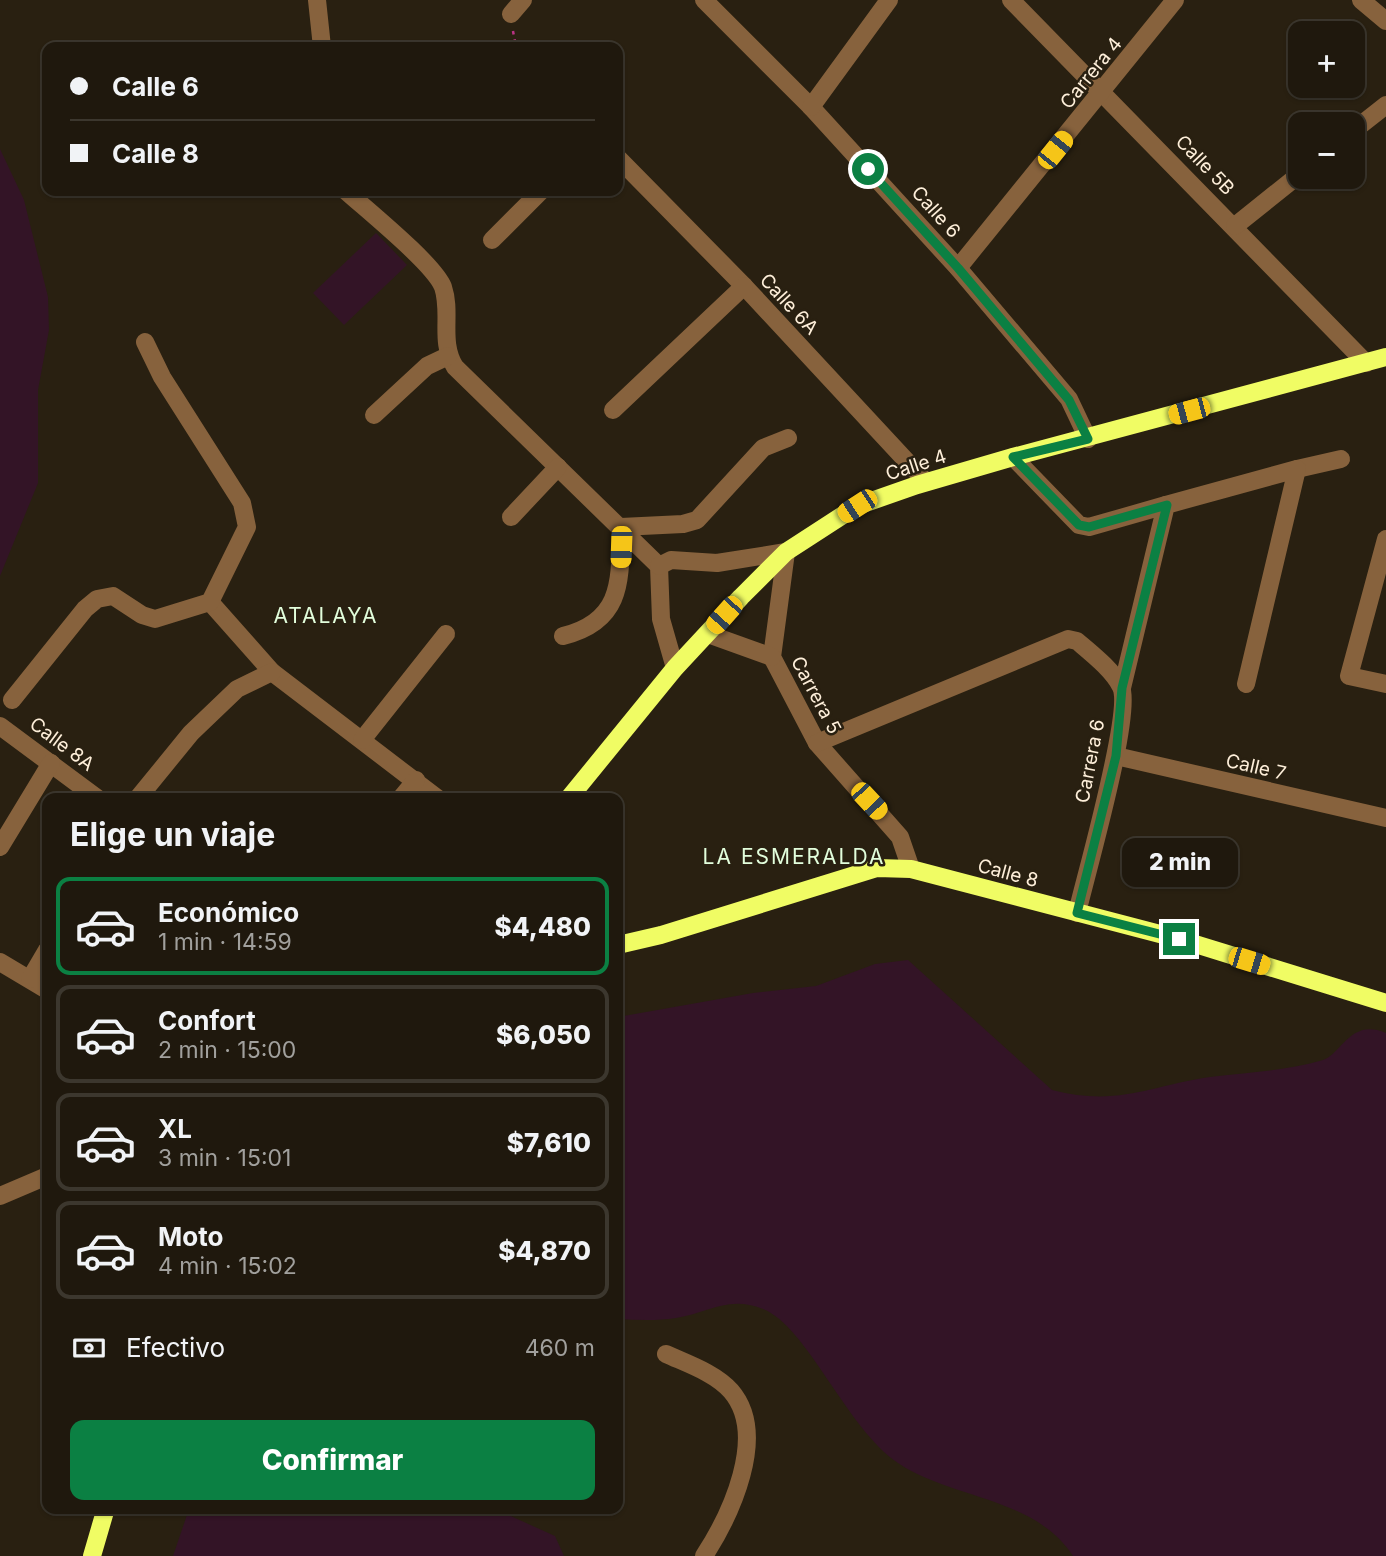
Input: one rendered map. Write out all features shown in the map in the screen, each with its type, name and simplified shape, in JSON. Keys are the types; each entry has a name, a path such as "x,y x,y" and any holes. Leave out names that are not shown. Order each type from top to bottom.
{"main road":[{"name":"Calle 4","path":"573,793 675,668 786,552 857,506 926,482 1013,457 1386,357"},
{"name":"Calle 8","path":"623,944 661,935 877,869 911,869 1179,939 1386,1003"},
{"path":"92,1556 104,1514"}],"street":[{"path":"317,0 321,42"},
{"path":"511,14 523,0"},
{"name":"Calle 6","path":"704,0 811,107 958,268 1069,400 1088,439"},
{"path":"811,107 889,0"},
{"name":"Calle 5B","path":"1011,0 1104,91 1366,363"},
{"name":"Carrera 4","path":"958,268 1175,0"},
{"path":"1361,0 1386,21"},
{"path":"1365,122 1386,105"},
{"name":"Calle 6A","path":"623,163 744,285 926,482"},
{"path":"1235,226 1288,184"},
{"path":"351,196 436,275 445,296 448,356 456,367 659,566 661,620 675,668"},
{"path":"492,240 536,196"},
{"path":"613,410 744,285"},
{"path":"12,700 85,609 97,599 113,596 142,615 155,619 210,602 247,527 242,503 162,377 145,342"},
{"path":"374,415 427,366 448,356"},
{"path":"621,527 683,524 697,520 763,448 772,442 788,438"},
{"path":"1013,457 1079,525 1089,527 1341,459"},
{"path":"511,517 558,467"},
{"path":"1246,684 1297,469"},
{"name":"Carrera 6","path":"1077,913 1116,756 1122,688 1167,505"},
{"path":"563,636 583,631 594,623 616,597 620,587 621,527"},
{"path":"1386,539 1349,676 1386,684"},
{"path":"659,566 671,560 717,563 786,552"},
{"name":"Carrera 5","path":"786,552 772,657 817,743 900,837 911,869"},
{"path":"210,602 272,672 431,793"},
{"path":"362,740 446,634"},
{"path":"708,634 772,657"},
{"path":"817,743 1068,639 1083,646 1122,688"},
{"path":"142,793 191,733 237,689 272,672"},
{"name":"Calle 8A","path":"0,726 90,793"},
{"name":"Calle 7","path":"1116,756 1386,818"},
{"path":"0,847 51,763"},
{"path":"405,793 416,780"},
{"path":"30,979 42,959"},
{"path":"0,962 42,987"},
{"path":"0,1196 42,1177"},
{"path":"666,1354 700,1369 730,1390 742,1408 748,1432 741,1477 726,1523 704,1556"}],"shaded area":[{"path":"0,149 24,200 48,297 49,330 38,390 38,483 0,576"},
{"path":"376,233 407,265 344,325 313,293"},
{"path":"908,960 1052,1090 1075,1095 1115,1096 1210,1077 1295,1067 1330,1057 1355,1033 1374,1030 1386,1033 1386,1556 1073,1556 1057,1537 1015,1510 919,1475 898,1463 879,1447 862,1427 795,1335 779,1319 763,1309 751,1305 729,1304 676,1318 623,1319 623,1016 753,993 816,986 875,964"},
{"path":"187,1514 506,1514 555,1536 564,1556 173,1556"}],"district":[{"name":"ATALAYA","path":"326,615"},
{"name":"LA ESMERALDA","path":"794,856"}],"route":[{"path":"868,169 958,268 1069,400 1088,439 1013,457 1031,478 1070,519 1089,527 1167,505 1122,688 1116,756 1077,913 1179,939"}]}
